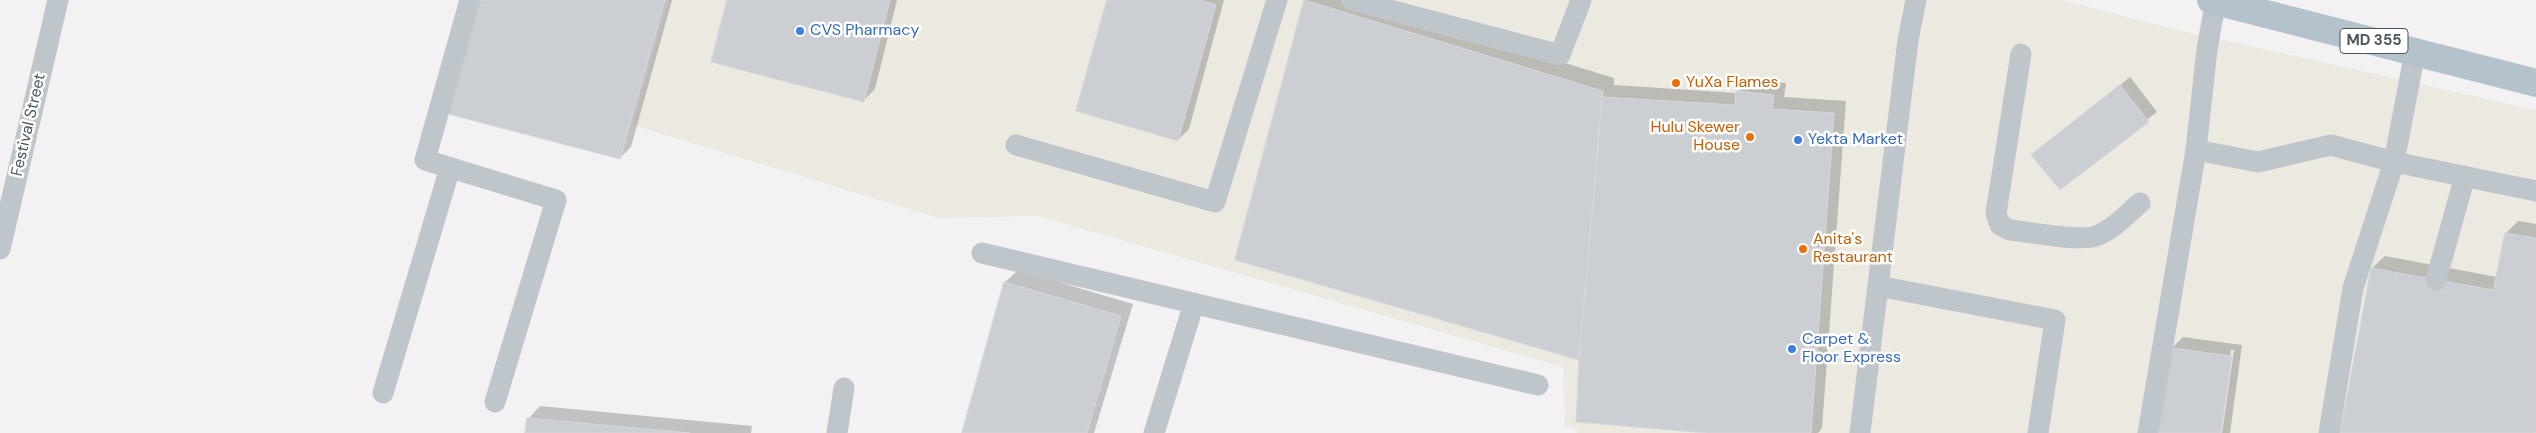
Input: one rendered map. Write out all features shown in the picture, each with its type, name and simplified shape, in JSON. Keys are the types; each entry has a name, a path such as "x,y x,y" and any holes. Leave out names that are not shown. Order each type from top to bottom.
{"main road":[{"name":"MD 355","path":"2215,0 2536,83"}],"lane":[{"name":"Festival Street","path":"0,249 58,0"},
{"path":"470,0 426,160 556,200 496,402"},
{"path":"1016,145 1214,202 1277,0"},
{"path":"1352,0 1560,55 1581,0"},
{"path":"1860,433 1908,40 1916,0"},
{"path":"2148,433 2196,150 2207,49 2215,0"},
{"path":"2329,433 2353,288 2394,162 2415,52"},
{"path":"2021,54 1996,213 2000,225 2010,230 2081,238 2095,237 2108,230 2140,203"},
{"path":"2196,150 2258,162 2331,145 2394,162 2536,191"},
{"path":"383,393 450,168"},
{"path":"2436,280 2464,176"},
{"path":"982,252 1538,385"},
{"path":"1878,286 2055,320 2038,433"},
{"path":"1154,433 1194,303"},
{"path":"837,433 844,388"}],"shaded area":[{"path":"669,0 2062,0 2174,29 2536,110 2536,433 1577,433 1577,429 1565,426 1563,367 1038,216 939,218 633,125"}],"building":[{"path":"477,0 665,0 620,159 444,113"},
{"name":"CVS Pharmacy","path":"727,0 890,0 864,102 711,62"},
{"path":"1107,0 1199,0 1216,5 1178,141 1076,111"},
{"path":"1304,0 1603,91 1579,360 1235,260"},
{"path":"2120,85 2149,122 2060,190 2031,155"},
{"path":"1736,91 1774,95 1772,109 1834,113 1811,433 1706,433 1576,422 1579,360 1602,97 1735,105"},
{"path":"2505,233 2536,238 2536,433 2340,433 2371,268 2493,290"},
{"path":"1004,282 1121,316 1087,433 962,433"},
{"path":"2171,348 2232,356 2221,433 2159,433"},
{"path":"527,418 690,433 525,433"}],"place":[{"name":"CVS Pharmacy","path":"800,31"},
{"name":"YuXa Flames","path":"1676,83"},
{"name":"Hulu Skewer House","path":"1750,137"},
{"name":"Yekta Market","path":"1798,140"},
{"name":"Anita's Restaurant","path":"1803,249"},
{"name":"Carpet & Floor Express","path":"1792,349"}]}
